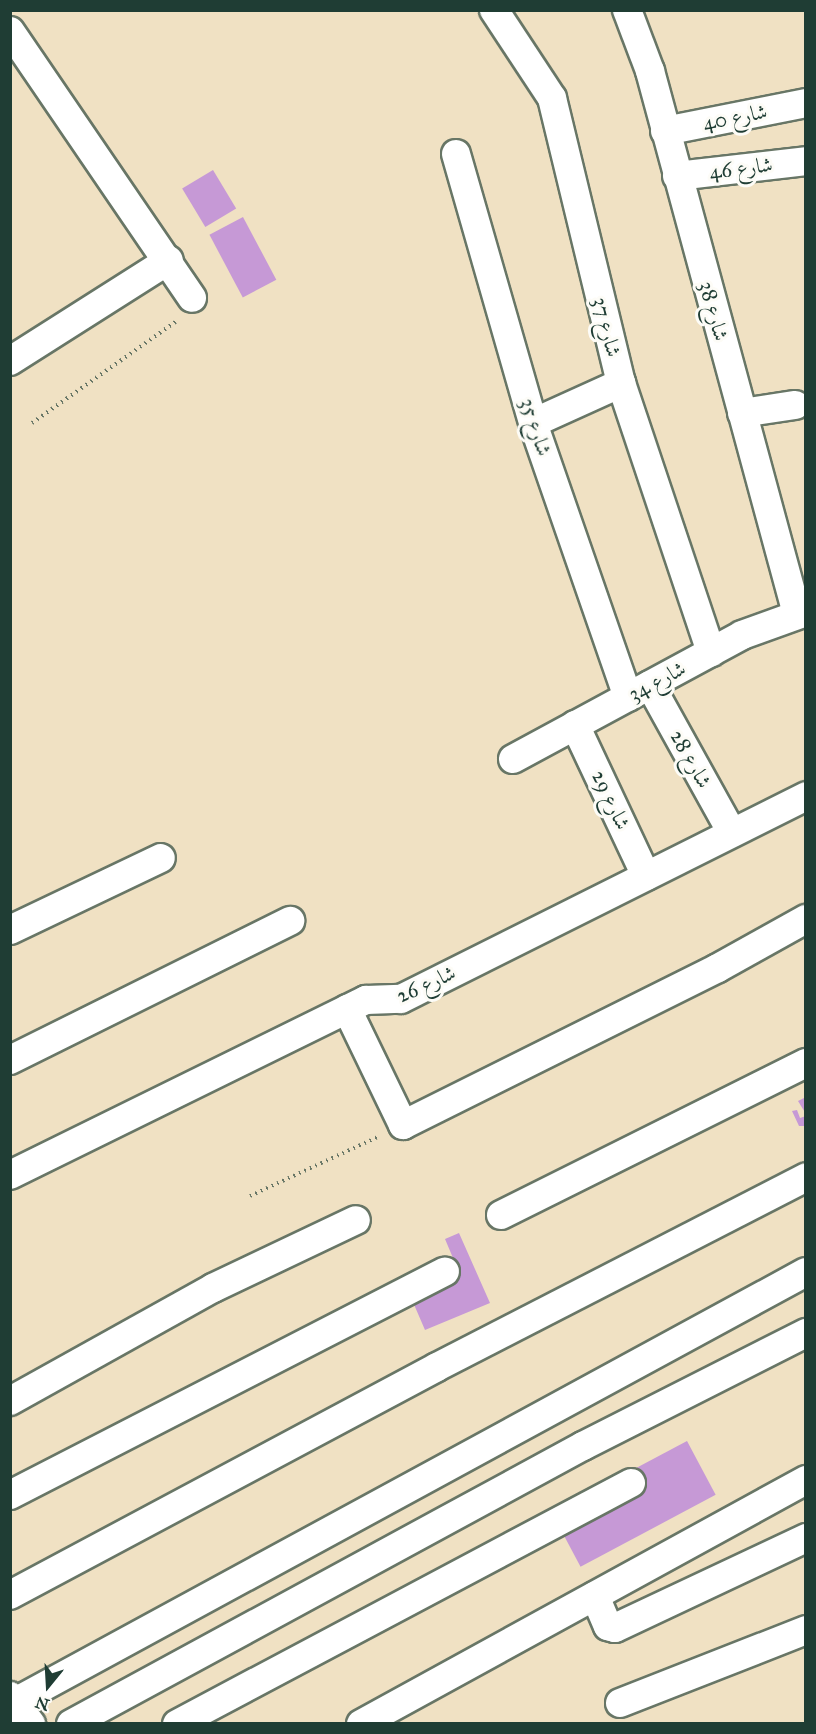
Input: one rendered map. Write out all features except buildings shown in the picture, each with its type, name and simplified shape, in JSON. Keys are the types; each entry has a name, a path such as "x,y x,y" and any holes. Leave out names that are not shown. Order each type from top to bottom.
{"street":[{"name":"شارع 37","path":"494,10 552,98 621,383 711,652"},
{"name":"شارع 38","path":"627,10 650,71 664,131 742,413 801,613"},
{"path":"10,32 169,260 192,298"},
{"name":"شارع 40","path":"664,131 806,103"},
{"name":"شارع 35","path":"456,154 533,423 639,691"},
{"name":"شارع 46","path":"677,176 806,161"},
{"path":"10,361 169,260"},
{"path":"533,423 621,383"},
{"path":"742,413 795,405"},
{"name":"شارع 34","path":"513,759 711,652 769,623 801,613"},
{"name":"شارع 28","path":"639,691 732,833"},
{"name":"شارع 29","path":"575,725 646,876"},
{"name":"شارع 26","path":"10,1175 366,1000 401,999 806,796"},
{"path":"10,930 161,858"},
{"path":"347,1009 403,1125 718,968 806,919"},
{"path":"10,1060 290,921"},
{"path":"501,1215 806,1063"},
{"path":"10,1595 437,1367 806,1177"},
{"path":"10,1401 213,1288 356,1220"},
{"path":"10,1495 445,1271"},
{"path":"19,1707 806,1272"},
{"path":"71,1724 583,1446 806,1333"},
{"path":"361,1724 806,1480"},
{"path":"177,1724 631,1483"},
{"path":"595,1596 608,1626 615,1628 806,1538"},
{"path":"620,1703 806,1630"}],"path":[{"path":"32,423 189,312 192,298"},
{"path":"250,1196 403,1125"}]}
